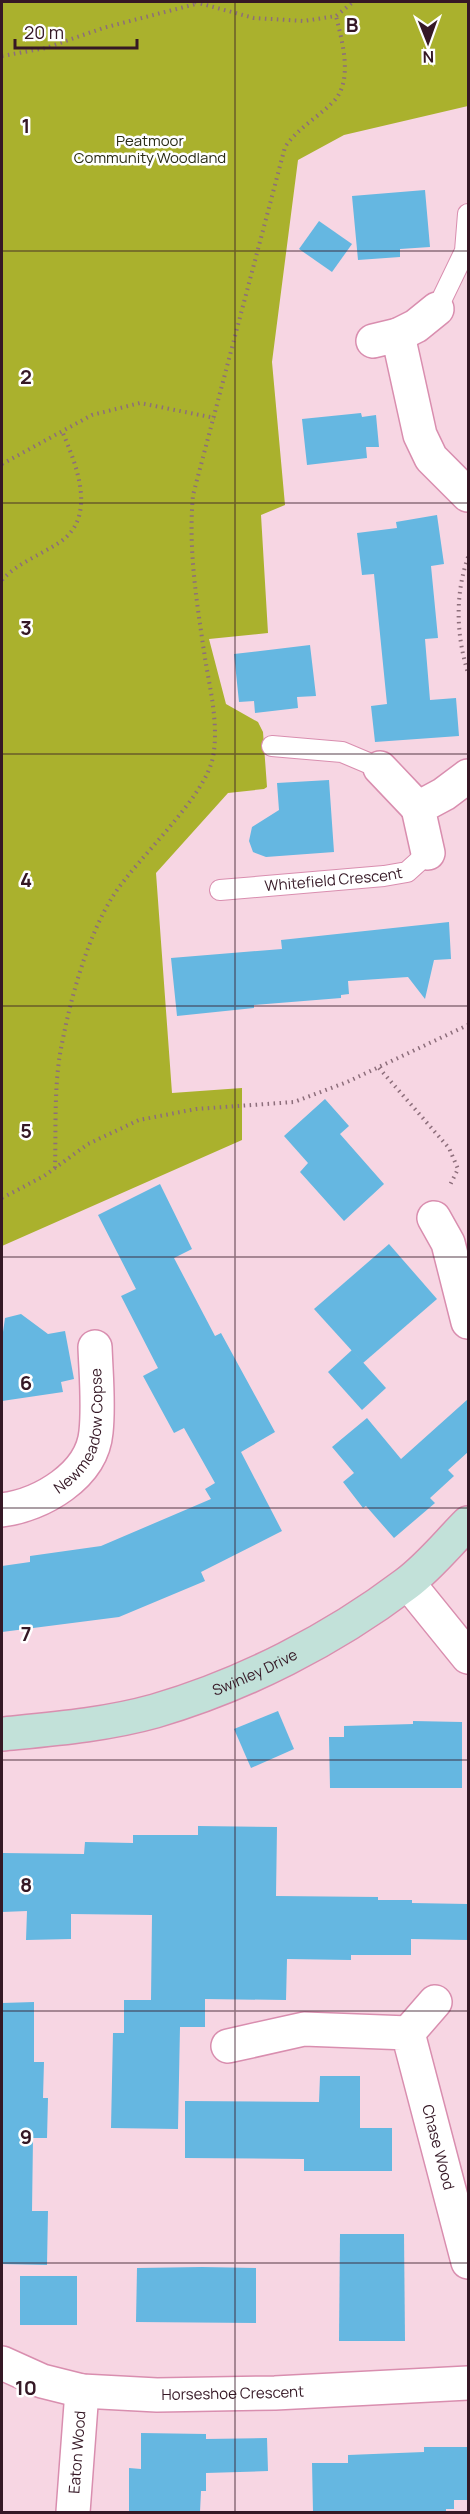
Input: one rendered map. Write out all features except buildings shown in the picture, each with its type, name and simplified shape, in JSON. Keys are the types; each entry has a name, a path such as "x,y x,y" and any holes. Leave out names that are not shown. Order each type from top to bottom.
{"street":[{"path":"437,309 416,326 385,338 420,435 431,458 468,495"},
{"path":"380,768 418,808 444,794 468,776"},
{"name":"Whitefield Crescent","path":"418,808 428,853"},
{"path":"434,1218 448,1243 468,1322"},
{"name":"Newmeadow Copse","path":"2,1510 23,1505 58,1488 81,1468 88,1456 96,1433 95,1347"},
{"name":"Swinley Drive","path":"2,1734 79,1727 154,1711 228,1685 277,1663 327,1635 408,1583 468,1523"},
{"path":"408,1583 468,1657"},
{"path":"228,2046 304,2029 408,2032 435,2002"},
{"name":"Chase Wood","path":"408,2032 468,2262"},
{"name":"Horseshoe Crescent","path":"2,2363 42,2381 82,2391 158,2395 275,2393 468,2383"},
{"name":"Eaton Wood","path":"73,2512 82,2391"}],"lane":[{"path":"437,309 465,251 468,214"},
{"path":"272,746 342,752 380,768"},
{"name":"Whitefield Crescent","path":"220,890 407,872 428,853"}],"path":[{"path":"2,56 46,48 103,28 195,3 254,18 304,21 336,16 353,2"},
{"path":"55,1168 60,1055 91,940 112,897 140,858 177,817 201,783 213,759 216,732 196,602 190,530 193,495 285,147 295,132 335,100 340,87 345,66 336,16"},
{"path":"2,464 92,415 140,403 215,418"},
{"path":"2,580 63,540 75,525 81,509 78,466 62,431"},
{"path":"468,557 458,600 459,631 468,673"},
{"path":"2,1198 55,1168 88,1144 139,1120 196,1109 294,1102 379,1068 468,1025"},
{"path":"379,1068 449,1148 458,1169 434,1218"}],"green space":[{"name":"Peatmoor Community Woodland","path":"2,2 468,2 468,106 344,135 298,160 272,362 285,505 261,515 268,633 209,639 226,704 258,722 263,732 267,787 228,793 156,873 172,1093 242,1088 242,1140 2,1246"}]}
